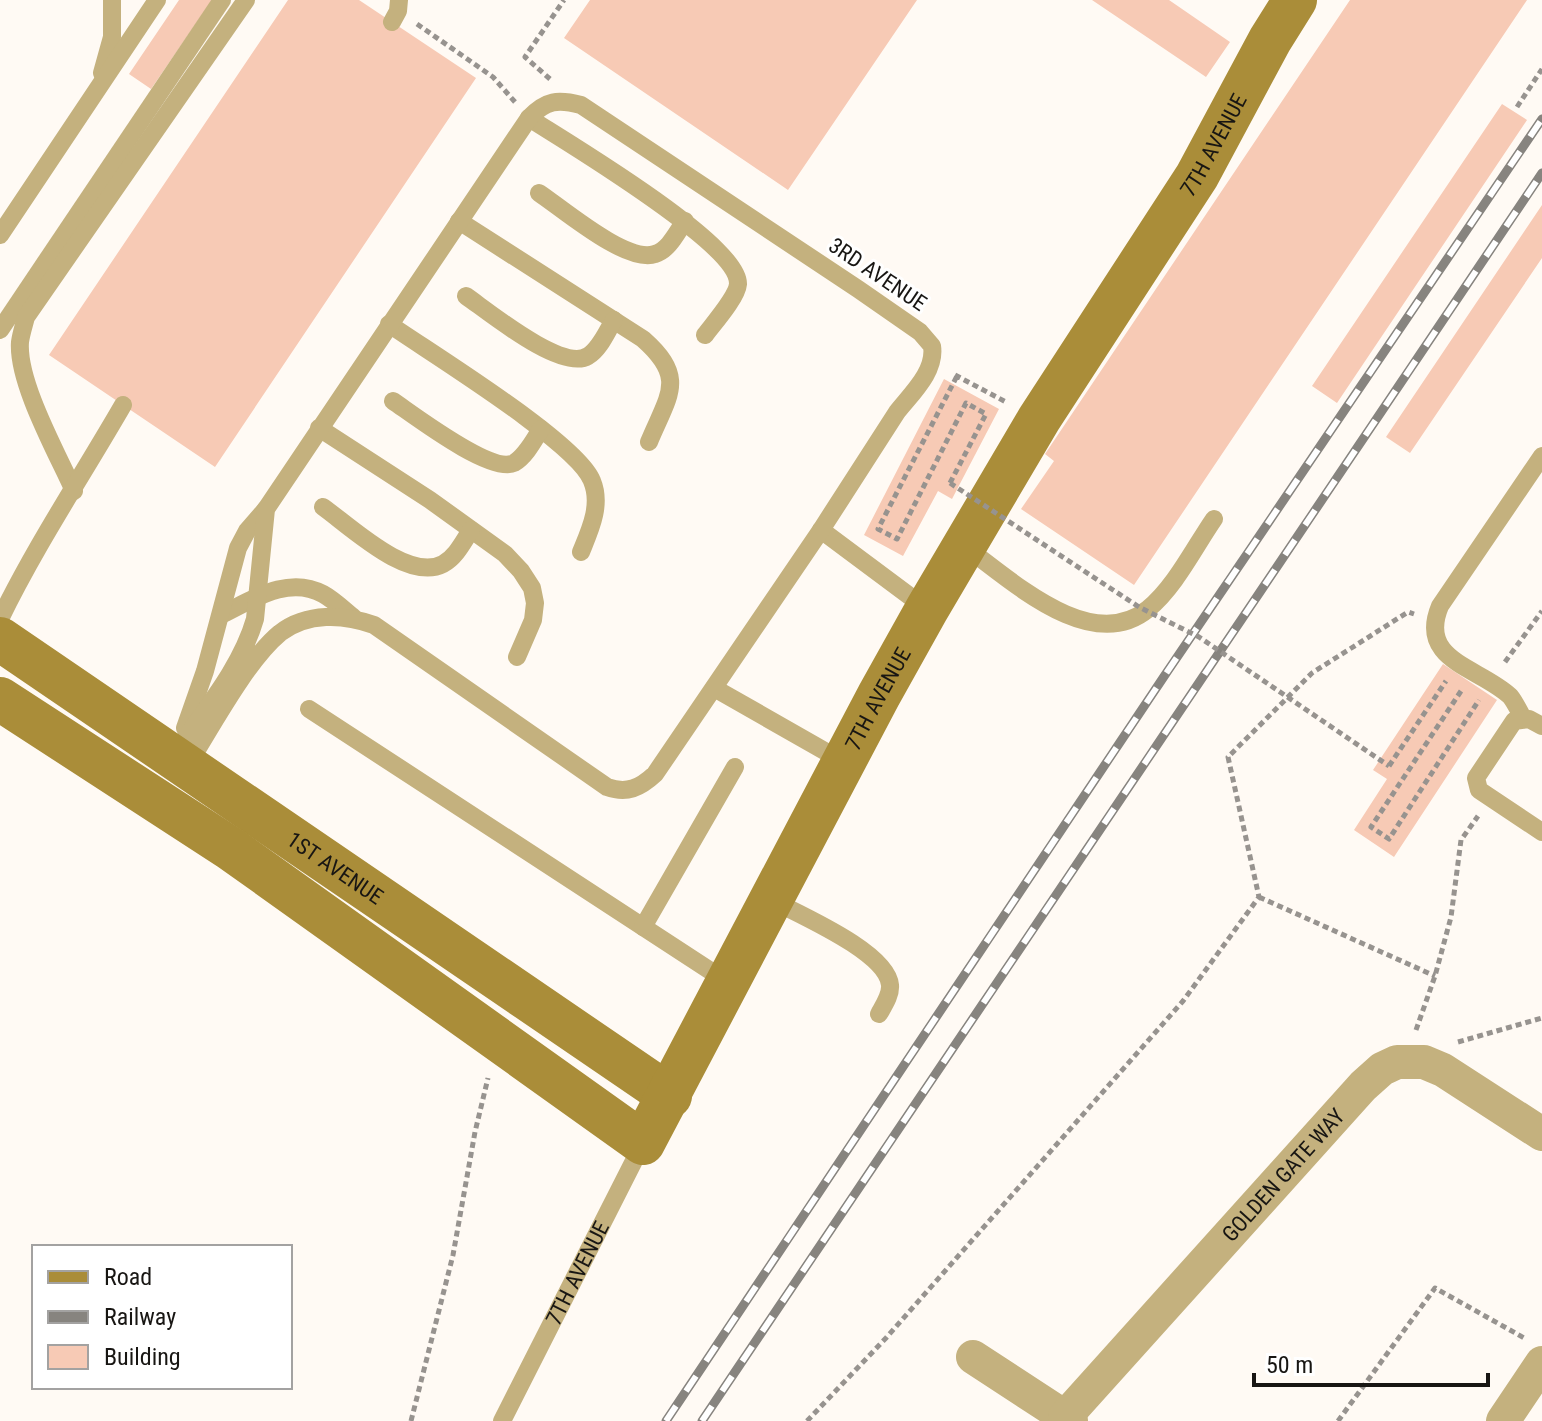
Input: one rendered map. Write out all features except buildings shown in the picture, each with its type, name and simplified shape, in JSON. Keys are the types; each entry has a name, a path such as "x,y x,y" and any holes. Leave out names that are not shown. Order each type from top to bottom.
{"street":[{"name":"7TH AVENUE","path":"643,1143 927,609 1039,419 1197,176 1295,0"},
{"name":"1ST AVENUE","path":"0,639 169,776 670,1096"},
{"name":"1ST AVENUE","path":"0,699 169,776 253,865 643,1143"},
{"path":"1397,1062 1424,1062 1433,1066 1542,1134"},
{"name":"GOLDEN GATE WAY","path":"1068,1419 1363,1086 1382,1069 1397,1062"},
{"path":"1503,1421 1538,1349"},
{"path":"973,1357 1068,1419"}],"lane":[{"path":"99,87 112,37 112,0"},
{"path":"0,235 157,0"},
{"path":"0,330 222,0"},
{"path":"74,491 24,371 20,342 26,317 246,0"},
{"path":"169,776 221,615 238,548 247,531 266,509 529,118 540,106 551,101 581,105"},
{"name":"3RD AVENUE","path":"581,105 920,332 932,346 932,363"},
{"path":"529,118 685,221 719,250 736,272 738,284 705,335"},
{"path":"539,193 632,254 645,256 663,250 685,221"},
{"path":"459,221 643,339 661,355 669,369 671,381 649,442"},
{"path":"466,296 539,346 565,358 578,360 588,356 614,320"},
{"path":"389,324 541,429 579,460 592,480 596,502 593,521 581,552"},
{"path":"221,615 284,587 307,588 324,594 354,618 374,625 415,651 607,787 619,791 644,785 655,774 714,688 932,363"},
{"path":"393,401 492,464 503,466 515,462 541,429"},
{"path":"0,619 46,532 74,491 123,405"},
{"path":"319,428 430,500 505,554 521,571 532,588 535,603 533,620 517,657"},
{"path":"1542,456 1440,606 1433,622 1433,632 1445,652 1511,697 1523,718 1542,726"},
{"path":"323,507 411,567 441,565 453,557 471,530"},
{"path":"169,776 252,632 266,509"},
{"path":"964,546 1046,605 1080,620 1111,625 1130,622 1150,608 1214,519"},
{"path":"821,530 927,609"},
{"path":"169,776 281,633 315,619 354,618"},
{"path":"714,688 844,762"},
{"path":"309,709 729,983"},
{"path":"1523,718 1510,725 1476,778 1479,790 1542,832"},
{"path":"643,927 735,767"},
{"path":"772,900 854,945 885,971 890,985 889,996 879,1014"},
{"name":"7TH AVENUE","path":"502,1421 643,1143"}],"path":[{"path":"564,0 525,57 581,105"},
{"path":"396,11 493,77 529,118"},
{"path":"1517,107 1542,69"},
{"path":"932,363 1039,419"},
{"path":"957,376 878,529 897,539 966,403 986,414 950,483 1139,607 1199,637 1389,766 1446,681 1462,691 1371,827 1389,839 1542,611"},
{"path":"807,1421 886,1338 1183,1001 1259,897 1228,757 1312,673 1408,612 1433,622"},
{"path":"1397,1062 1414,1037 1435,976 1451,917 1461,840 1491,798"},
{"path":"1259,897 1435,976"},
{"path":"1433,1066 1448,1045 1542,1018"},
{"path":"411,1421 453,1255 475,1132 490,1070"},
{"path":"1338,1421 1435,1288 1526,1339 1538,1349"}],"railway":[{"path":"666,1421 1167,672 1542,119"},
{"path":"702,1421 1542,173"}]}
